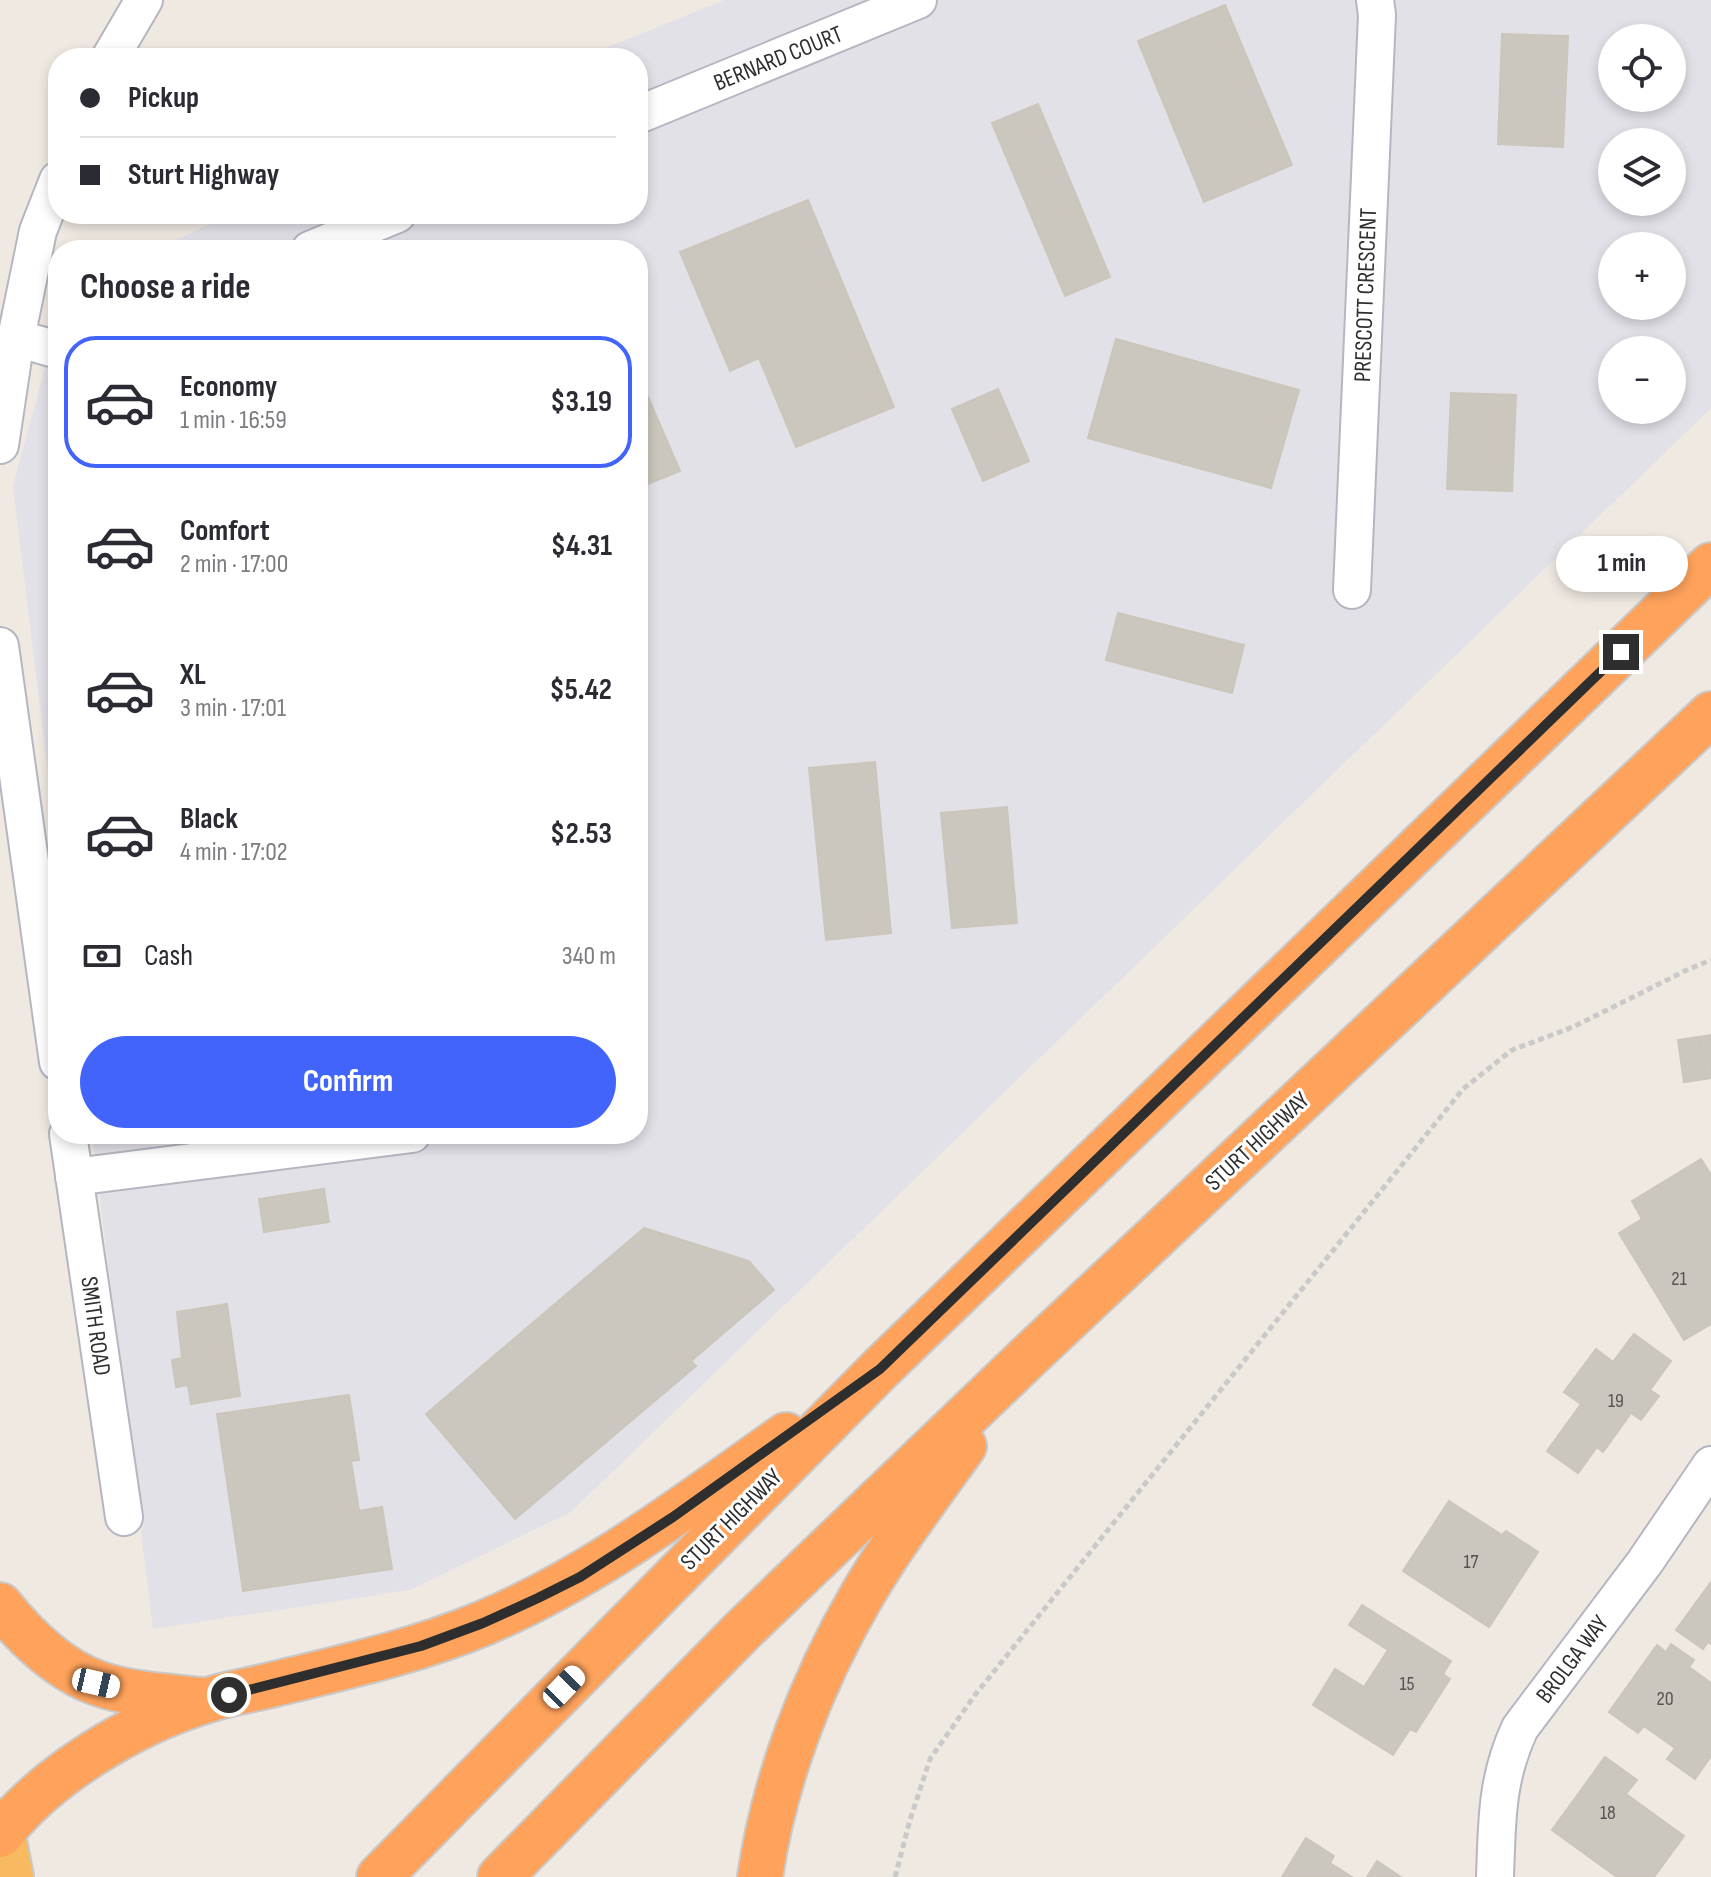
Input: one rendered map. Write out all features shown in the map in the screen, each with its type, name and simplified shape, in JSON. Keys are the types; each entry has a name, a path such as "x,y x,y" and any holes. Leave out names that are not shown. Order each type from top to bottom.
{"highway":[{"name":"STURT HIGHWAY","path":"379,1877 880,1369 1711,565"},
{"name":"STURT HIGHWAY","path":"500,1877 743,1630 1029,1356 1711,714"},
{"path":"760,1877 778,1794 803,1721 861,1596 1029,1356"},
{"path":"11,1877 1,1829 42,1792 98,1751 205,1700 421,1646 538,1598 580,1577 661,1525 880,1369"},
{"path":"0,1605 40,1648 96,1683 136,1692 205,1700"}],"street":[{"path":"116,48 144,0"},
{"name":"BERNARD COURT","path":"648,111 918,0"},
{"name":"PRESCOTT CRESCENT","path":"1352,590 1375,0"},
{"path":"0,445 16,338 38,231 48,206"},
{"path":"334,240 373,224"},
{"path":"16,338 48,347"},
{"path":"0,646 48,990"},
{"name":"SMITH ROAD","path":"69,1144 124,1517"},
{"path":"74,1177 333,1144"},
{"name":"BROLGA WAY","path":"1495,1877 1498,1797 1503,1772 1520,1728 1645,1562 1711,1465"}],"path":[{"path":"895,1877 930,1759 975,1695 1463,1089 1512,1050 1573,1027 1711,960"}],"shaded area":[{"path":"724,0 1711,0 1711,408 571,1512 410,1590 153,1629 93,1144 648,1144 648,240 177,240 209,224 648,224 648,48 606,48"},
{"path":"48,357 48,772 13,486"}],"building":[{"path":"1225,5 1292,165 1204,202 1138,41"},
{"path":"1502,34 1568,36 1563,147 1498,144"},
{"path":"1038,104 1110,277 1065,296 992,123"},
{"path":"808,200 894,407 796,447 759,358 730,371 680,252"},
{"path":"1116,339 1299,390 1271,488 1088,438"},
{"path":"998,389 1029,461 983,481 952,409"},
{"path":"1451,393 1516,395 1512,491 1447,489"},
{"path":"648,397 680,471 648,484"},
{"path":"1118,613 1244,645 1232,693 1106,660"},
{"path":"875,762 891,933 826,940 809,768"},
{"path":"1007,807 1017,923 952,928 941,813"},
{"path":"1711,1035 1711,1078 1705,1079 1699,1037"},
{"path":"1699,1037 1705,1079 1684,1082 1678,1040"},
{"path":"1701,1159 1711,1175 1711,1324 1684,1340 1619,1233 1642,1219 1632,1201"},
{"path":"324,1189 329,1222 264,1232 259,1199"},
{"path":"644,1228 749,1261 774,1290 691,1361 696,1366 515,1519 426,1414"},
{"path":"227,1304 240,1396 191,1404 188,1385 176,1387 172,1360 182,1358 177,1312"},
{"path":"1634,1334 1671,1361 1650,1390 1659,1396 1641,1420 1631,1413 1603,1452 1597,1447 1578,1473 1547,1451 1581,1404 1564,1392 1596,1349 1613,1362"},
{"path":"349,1395 359,1460 351,1461 359,1511 382,1507 392,1569 243,1591 217,1414"},
{"path":"1449,1501 1502,1535 1506,1531 1538,1552 1489,1627 1403,1571"},
{"path":"1711,1582 1711,1644 1708,1642 1703,1649 1676,1630"},
{"path":"1362,1605 1451,1661 1443,1674 1450,1679 1416,1732 1410,1729 1393,1755 1313,1705 1335,1669 1364,1687 1388,1650 1349,1625"},
{"path":"1671,1644 1694,1660 1689,1667 1711,1683 1711,1756 1695,1779 1667,1759 1675,1748 1644,1726 1638,1733 1609,1712 1657,1645 1666,1652"},
{"path":"1605,1757 1637,1780 1626,1794 1684,1836 1654,1877 1617,1877 1552,1830"},
{"path":"1306,1838 1334,1856 1330,1863 1352,1877 1282,1877"},
{"path":"1377,1861 1401,1877 1367,1877"}],"route":[{"path":"229,1695 421,1646 483,1623 580,1577 673,1517 880,1369 1621,652"}]}
